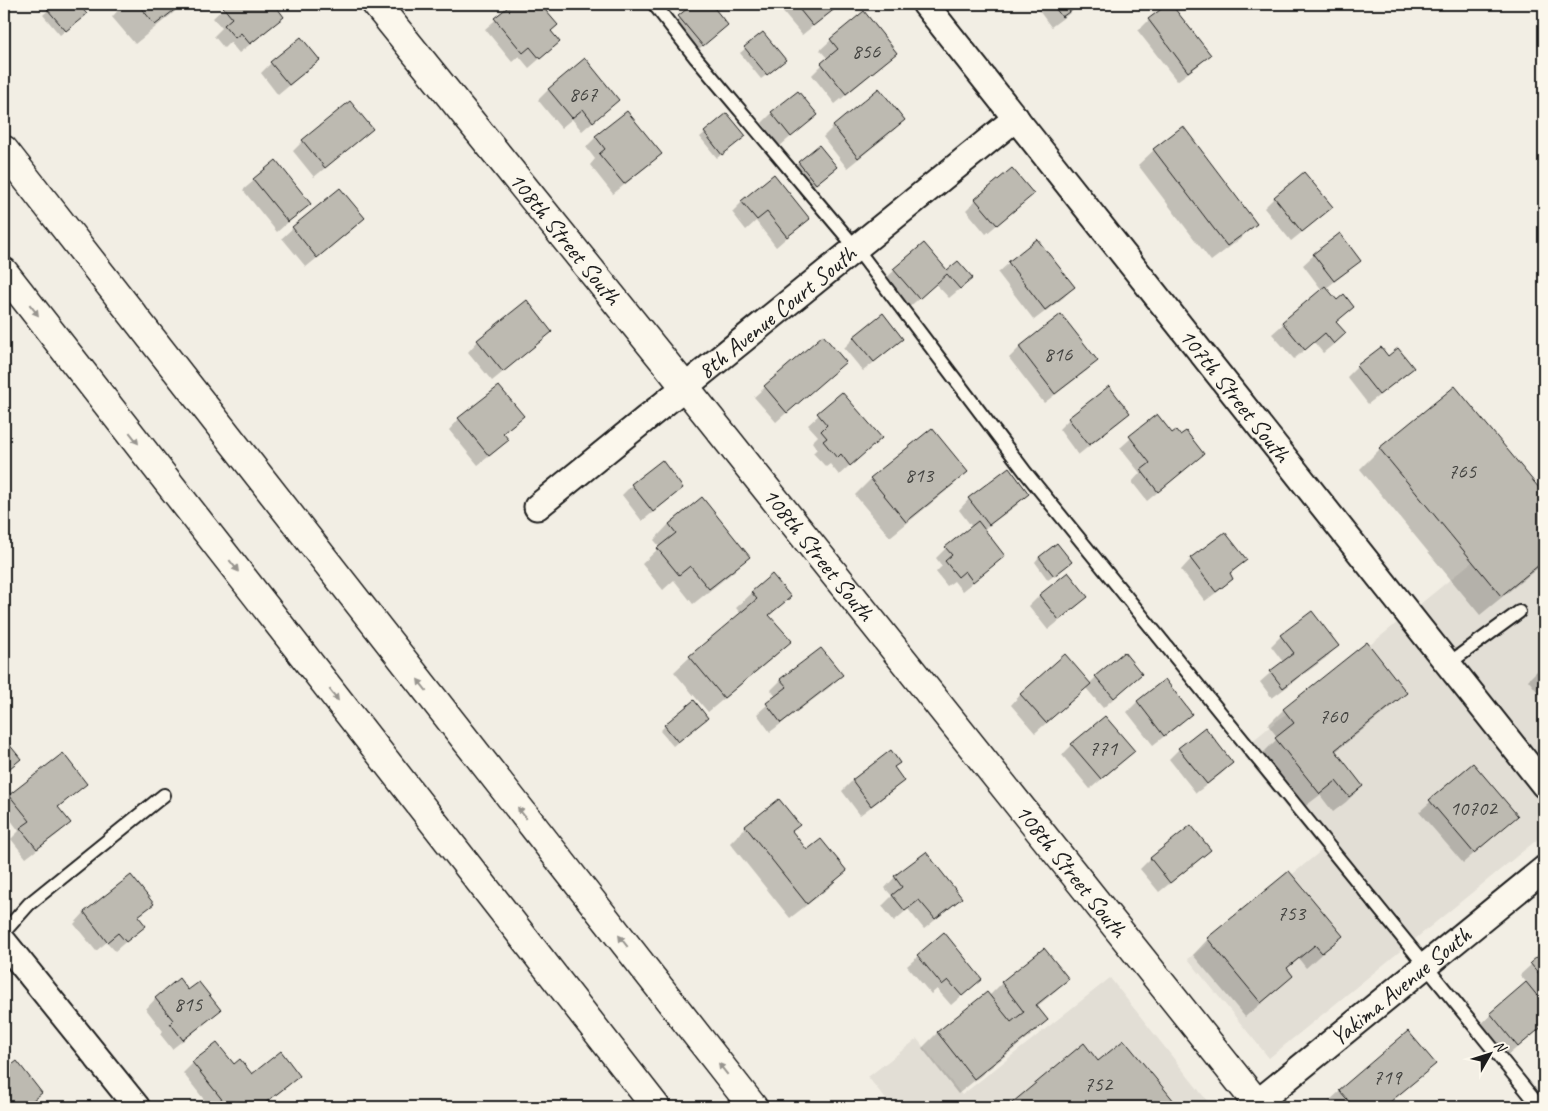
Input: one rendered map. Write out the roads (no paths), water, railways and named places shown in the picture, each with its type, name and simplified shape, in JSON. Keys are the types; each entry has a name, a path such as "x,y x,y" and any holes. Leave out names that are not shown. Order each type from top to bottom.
{"main road":[{"name":"108th Street South","path":"376,4 685,387 1258,1105"},
{"path":"4,150 753,1107"},
{"path":"4,272 656,1107"}],"street":[{"name":"107th Street South","path":"926,4 1544,785"},
{"name":"8th Avenue Court South","path":"538,507 1016,118"},
{"name":"Yakima Avenue South","path":"1258,1105 1544,869"},
{"path":"4,942 137,1107"}],"lane":[{"path":"654,4 696,58 856,248 1026,473 1540,1107"},
{"path":"1448,664 1519,612"},
{"path":"4,932 29,904 164,795"}]}
